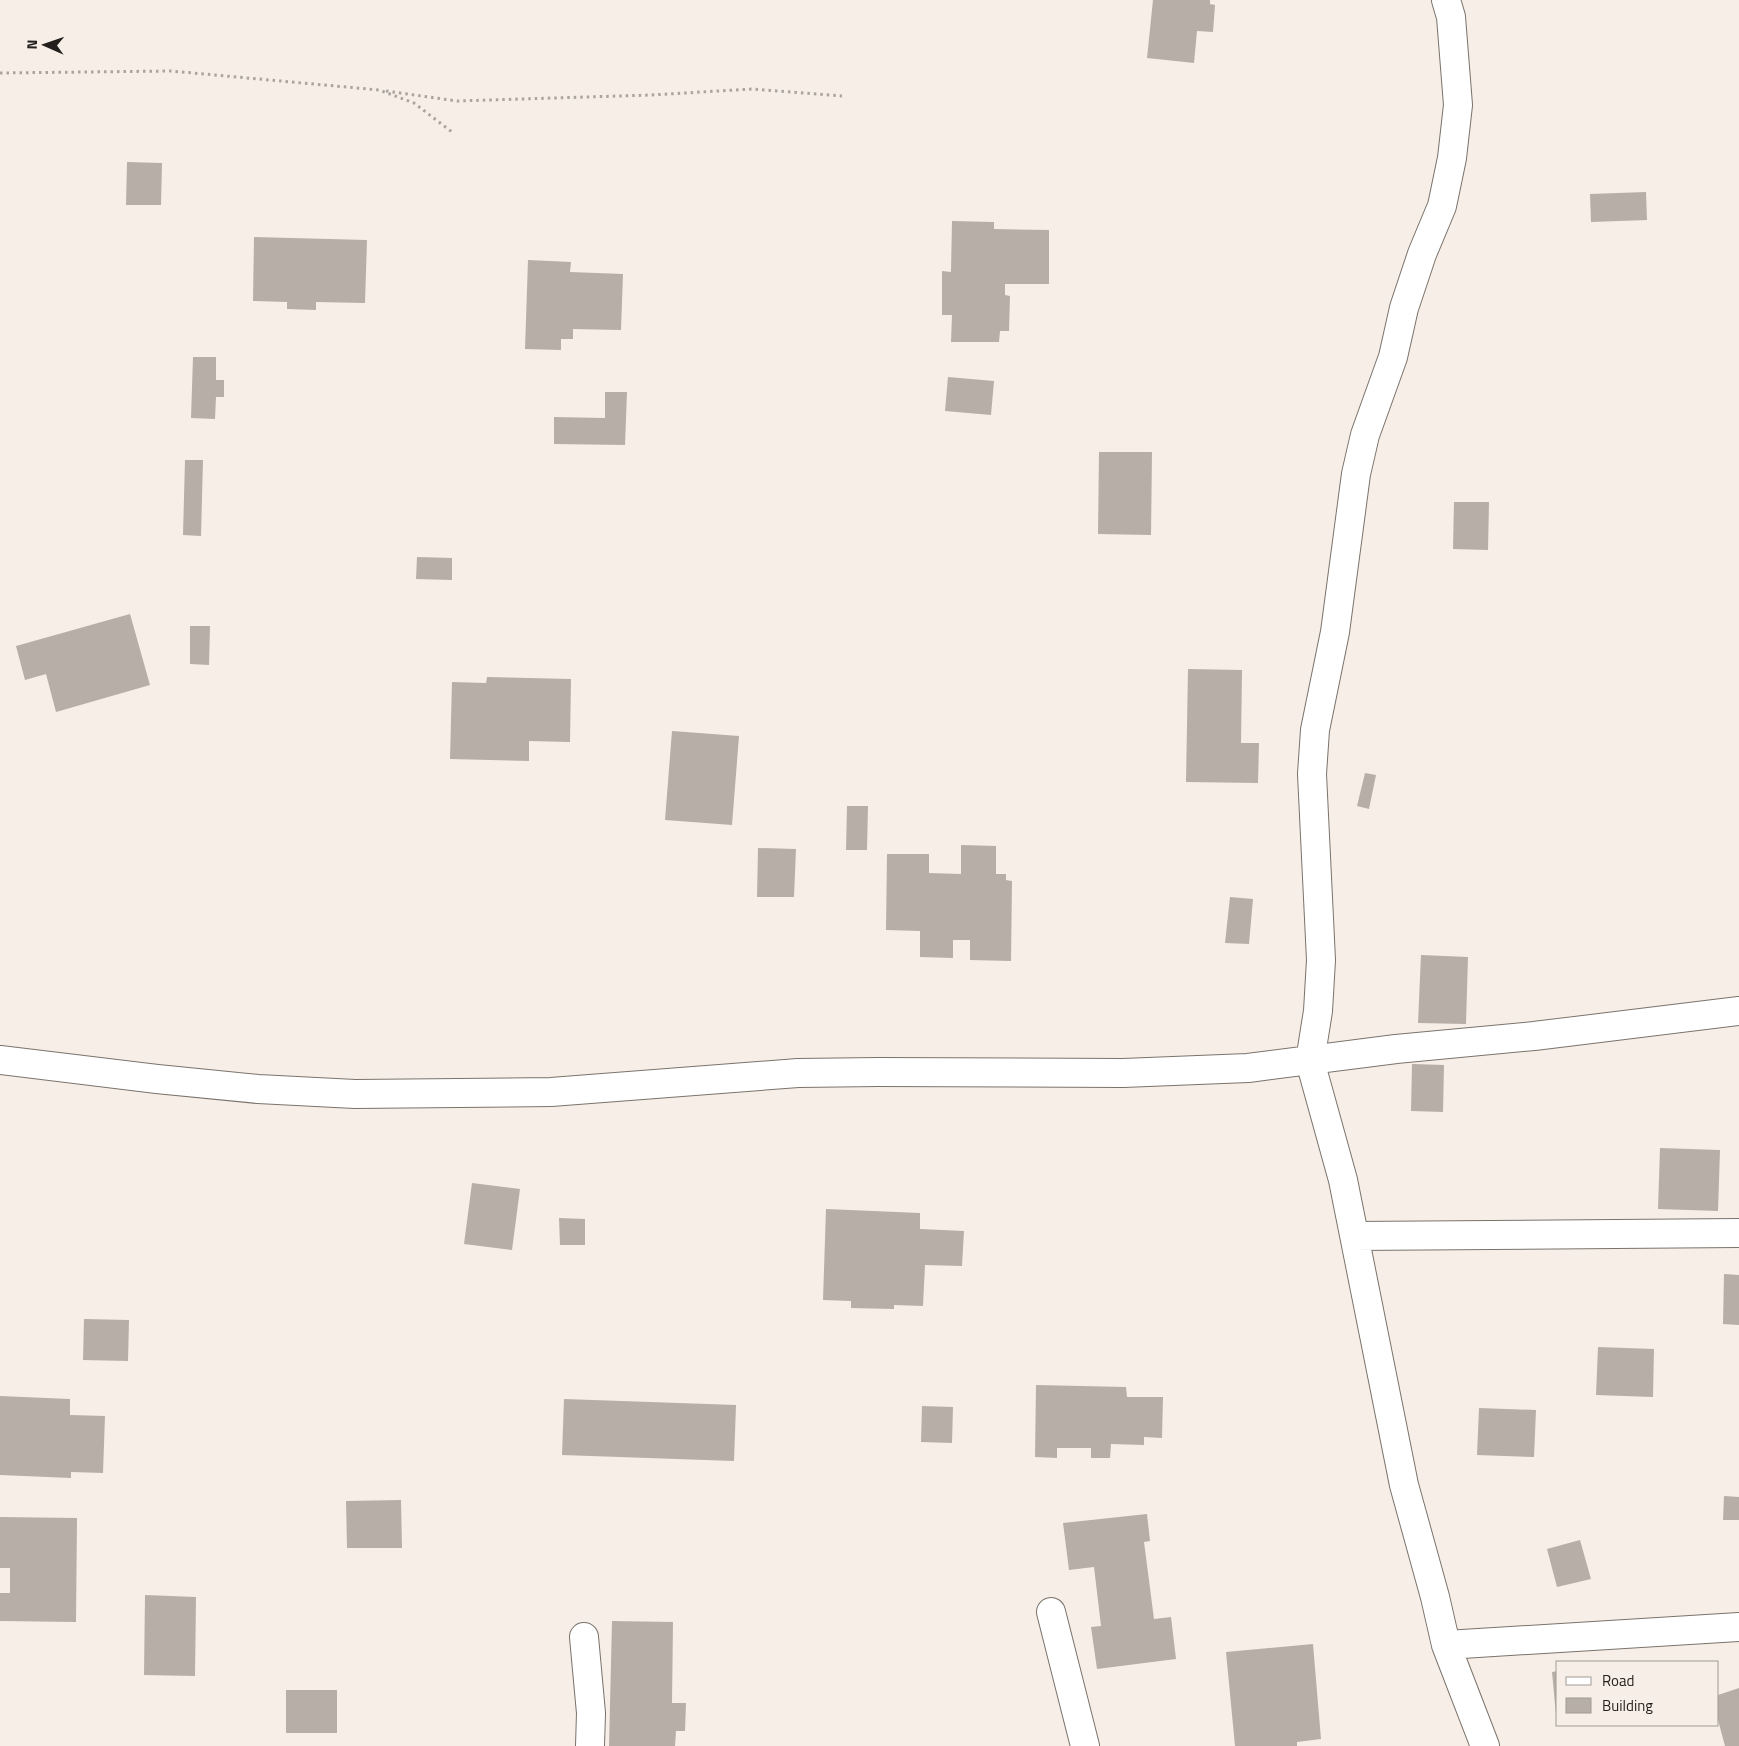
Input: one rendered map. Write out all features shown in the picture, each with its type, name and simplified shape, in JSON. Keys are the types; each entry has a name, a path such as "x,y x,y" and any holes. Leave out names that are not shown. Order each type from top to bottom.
{"street":[{"path":"1446,0 1451,17 1458,105 1452,158 1442,206 1422,254 1407,299 1393,357 1365,435 1356,474 1335,632 1315,730 1312,774 1320,960 1318,1011 1310,1061 1343,1180 1404,1485 1435,1596 1446,1645 1485,1746"},
{"path":"0,1060 258,1089 384,1094 551,1092 798,1073 1123,1074 1248,1068 1396,1049 1534,1036 1739,1011"},
{"path":"1355,1236 1739,1233"},
{"path":"1051,1612 1084,1746"},
{"path":"1446,1645 1739,1627"},
{"path":"584,1637 591,1713 590,1746"}],"path":[{"path":"0,73 171,71 379,90 457,101 651,95 752,89 842,96"},
{"path":"379,90 414,103 452,132"}],"building":[{"path":"1153,0 1210,0 1210,4 1215,5 1213,32 1197,31 1194,63 1147,58"},
{"path":"127,162 162,163 161,205 126,205"},
{"path":"1646,192 1647,220 1591,222 1590,194"},
{"path":"952,221 994,222 994,229 1049,230 1049,284 1005,284 1005,295 1010,296 1009,331 1000,331 999,342 951,342 952,315 942,315 942,271 951,272"},
{"path":"254,237 367,240 365,303 316,302 316,310 287,309 287,302 253,301"},
{"path":"528,260 571,262 570,272 623,274 621,330 573,329 573,339 561,339 561,350 525,349"},
{"path":"193,357 216,357 216,380 224,380 224,397 216,397 215,419 191,418"},
{"path":"948,377 994,381 991,415 945,411"},
{"path":"605,392 627,392 625,445 554,444 554,417 605,418"},
{"path":"1099,452 1152,452 1151,535 1098,534"},
{"path":"185,460 203,460 201,536 183,535"},
{"path":"1454,502 1489,502 1488,550 1453,549"},
{"path":"417,557 452,558 452,580 416,579"},
{"path":"130,614 150,685 56,712 46,674 25,680 16,646"},
{"path":"190,626 210,626 209,665 190,664"},
{"path":"1188,669 1242,670 1241,743 1259,743 1258,783 1186,782"},
{"path":"487,677 571,679 570,742 529,741 529,761 450,759 452,682 486,683"},
{"path":"672,731 739,736 732,825 665,820"},
{"path":"1365,773 1376,775 1369,809 1357,806"},
{"path":"847,806 868,806 867,850 846,850"},
{"path":"961,845 996,846 996,874 1006,874 1006,880 1012,881 1011,961 970,960 970,940 953,940 953,958 920,957 920,931 886,930 887,854 929,854 929,873 961,874"},
{"path":"758,848 796,849 794,897 757,897"},
{"path":"1230,897 1253,899 1249,944 1225,943"},
{"path":"1421,955 1468,957 1466,1024 1418,1023"},
{"path":"1412,1064 1444,1065 1443,1112 1411,1111"},
{"path":"1660,1148 1720,1150 1718,1211 1658,1209"},
{"path":"472,1183 520,1189 512,1250 464,1244"},
{"path":"826,1209 920,1213 920,1229 964,1231 962,1266 925,1265 923,1306 894,1305 894,1309 851,1308 851,1301 823,1300"},
{"path":"559,1218 585,1219 585,1245 560,1245"},
{"path":"1724,1274 1739,1275 1739,1325 1723,1324"},
{"path":"84,1319 129,1320 128,1361 83,1360"},
{"path":"1598,1347 1654,1349 1653,1397 1596,1395"},
{"path":"1036,1385 1126,1387 1127,1397 1163,1397 1162,1438 1144,1437 1144,1445 1111,1444 1110,1458 1091,1458 1091,1448 1057,1448 1057,1458 1035,1457"},
{"path":"0,1396 70,1399 70,1415 105,1416 103,1473 71,1472 71,1478 0,1475"},
{"path":"564,1399 736,1405 734,1461 562,1455"},
{"path":"922,1406 953,1407 952,1443 921,1442"},
{"path":"1479,1408 1536,1410 1534,1457 1477,1455"},
{"path":"1724,1496 1739,1497 1739,1520 1723,1520"},
{"path":"401,1500 402,1548 347,1548 346,1501"},
{"path":"1147,1514 1150,1541 1144,1542 1154,1619 1171,1617 1176,1659 1097,1669 1091,1627 1101,1626 1094,1567 1069,1570 1063,1523"},
{"path":"0,1517 77,1518 76,1622 0,1621 0,1593 10,1593 10,1568 0,1568"},
{"path":"1580,1540 1591,1579 1557,1587 1547,1549"},
{"path":"145,1595 196,1597 195,1676 144,1675"},
{"path":"612,1621 673,1622 672,1703 686,1703 685,1731 676,1731 675,1746 609,1746"},
{"path":"1313,1644 1321,1739 1297,1742 1297,1746 1235,1746 1226,1652"},
{"path":"1556,1671 1556,1715 1552,1672"},
{"path":"1739,1688 1739,1746 1725,1746 1719,1724 1719,1695"},
{"path":"286,1690 337,1690 337,1733 286,1733"}]}
